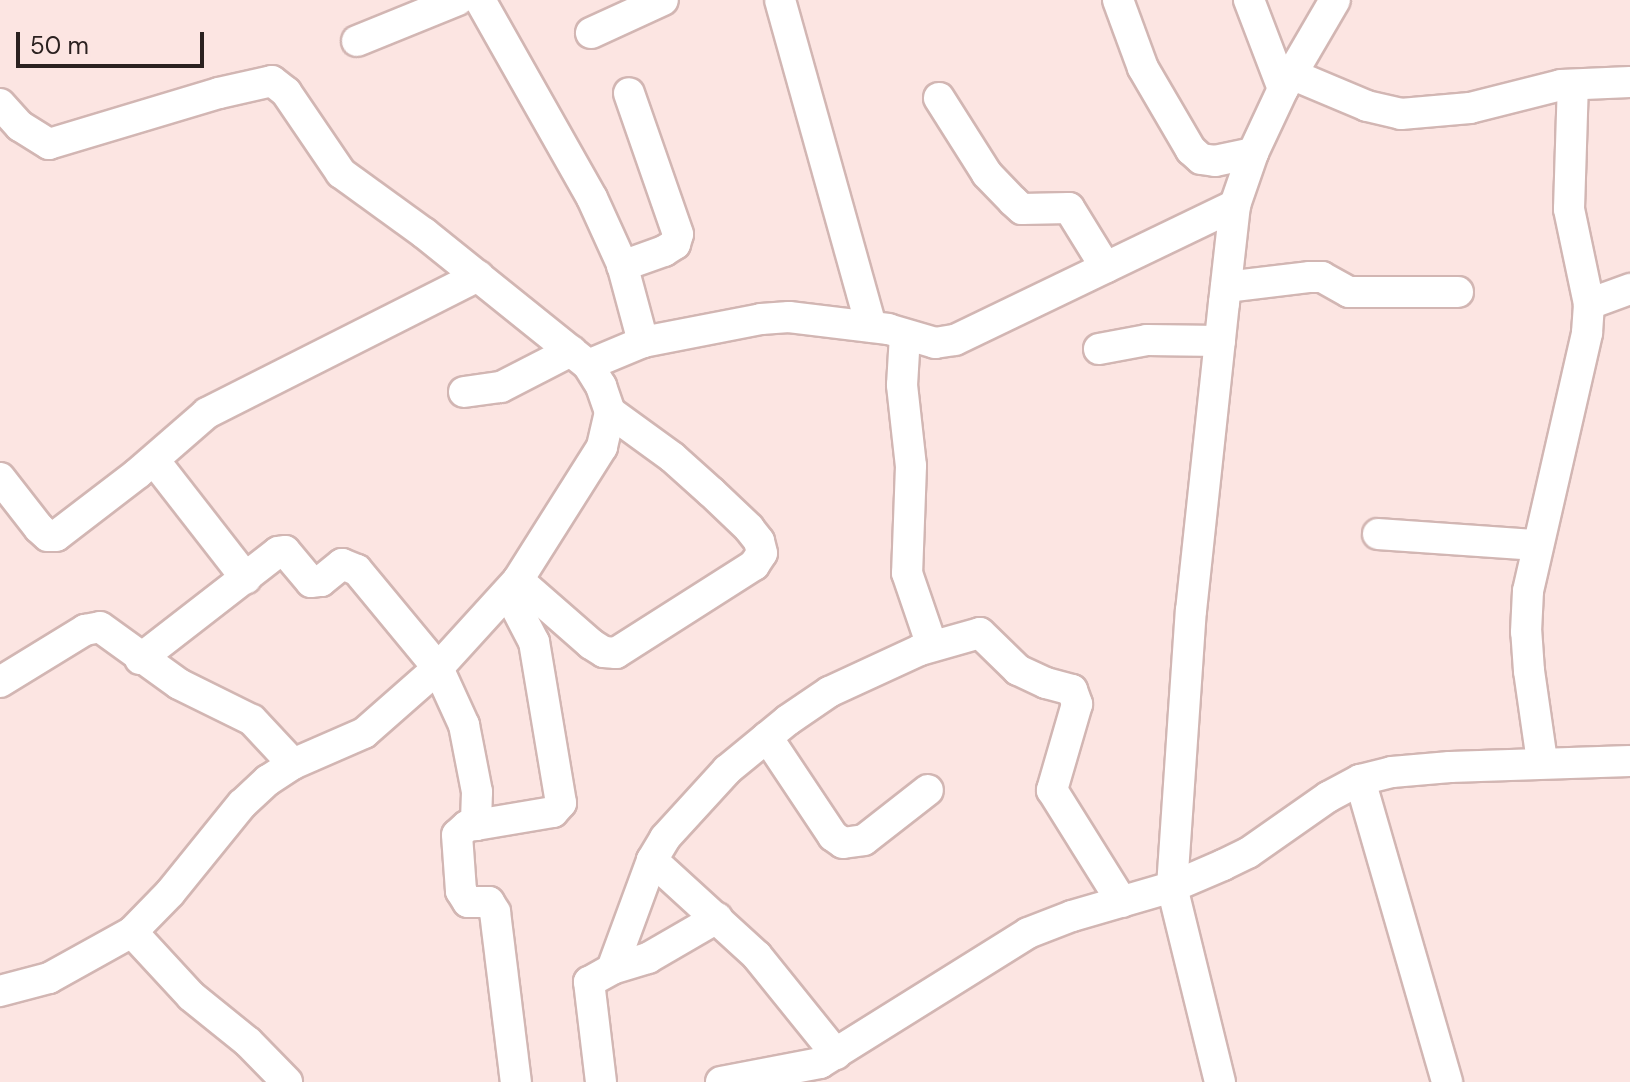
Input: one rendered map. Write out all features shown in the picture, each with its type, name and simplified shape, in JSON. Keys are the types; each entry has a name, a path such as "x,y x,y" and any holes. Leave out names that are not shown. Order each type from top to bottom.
{"street":[{"path":"357,41 458,0"},
{"path":"480,0 592,198 622,266 643,342"},
{"path":"591,33 663,0"},
{"path":"780,0 871,327"},
{"path":"1118,0 1128,36 1143,68 1191,150 1201,159 1215,161 1253,153"},
{"path":"1249,0 1287,82 1401,114 1470,108 1573,85 1630,82"},
{"path":"1220,1082 1172,887 1191,611 1235,205 1253,153 1287,82 1335,0"},
{"path":"0,104 20,126 49,144 233,89 272,81 286,92 341,173 478,276 580,358 601,386 610,412 602,447 513,586 438,668 364,733 293,764 242,804 170,893 132,932 49,978 0,991"},
{"path":"1542,761 1526,632 1528,591 1587,333 1589,304 1569,209 1573,85"},
{"path":"622,266 664,251 675,244 678,234 629,93"},
{"path":"939,98 987,174 1013,201 1022,209 1069,208 1106,268"},
{"path":"464,392 501,387 580,358 643,342 761,319 789,317 871,327 935,343 955,340 1235,205"},
{"path":"0,478 39,528 48,536 56,536 154,460 207,413 241,393 478,276"},
{"path":"1226,287 1322,277 1349,292 1458,292"},
{"path":"1589,304 1630,289"},
{"path":"905,335 902,385 911,466 907,573 932,646"},
{"path":"1099,349 1147,340 1220,341"},
{"path":"513,586 591,644 604,652 616,653 754,565 762,553 759,541 749,528 711,492 672,457 610,412"},
{"path":"154,460 246,578"},
{"path":"1378,534 1537,545"},
{"path":"140,659 278,552 285,551 311,582 321,581 335,568 349,564 438,668 464,725 477,792 476,825"},
{"path":"513,586 534,642 561,803 553,812 467,826 457,835 461,891 468,902 489,902 495,912 516,1082"},
{"path":"0,682 92,626 106,631 140,659 179,684 252,720 293,764"},
{"path":"612,969 652,860 693,805 767,737 829,692 932,646 980,633 1018,670 1046,683 1072,690 1077,704 1052,790 1122,902"},
{"path":"767,737 833,836 843,843 864,840 928,790"},
{"path":"721,1082 807,1075 1028,933 1172,887 1248,853 1328,797 1360,780 1392,772 1542,761 1630,761"},
{"path":"1360,780 1447,1082"},
{"path":"652,860 757,956 836,1054"},
{"path":"601,1082 587,989 593,978 648,958 717,918"},
{"path":"132,932 191,996 260,1052 287,1082"}]}
